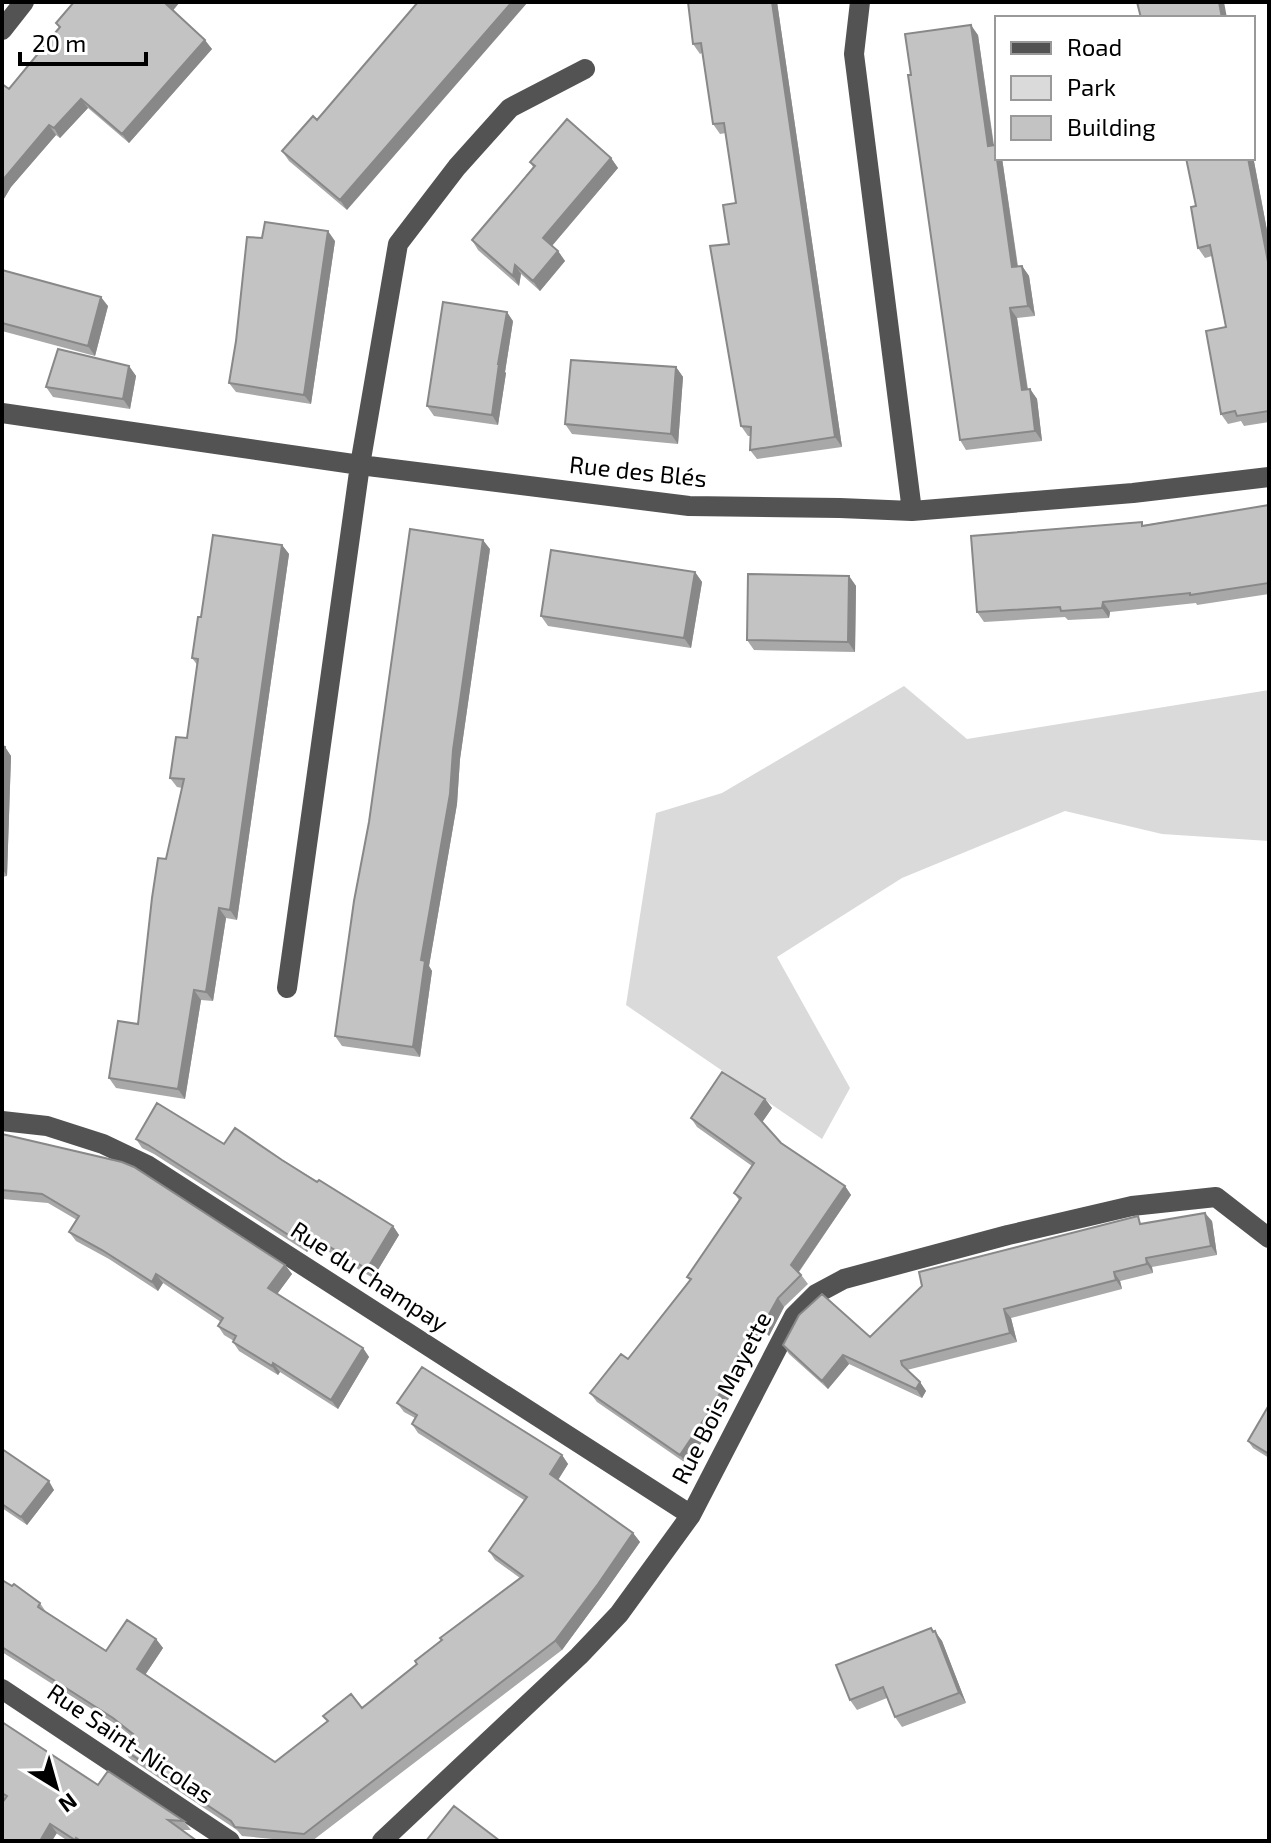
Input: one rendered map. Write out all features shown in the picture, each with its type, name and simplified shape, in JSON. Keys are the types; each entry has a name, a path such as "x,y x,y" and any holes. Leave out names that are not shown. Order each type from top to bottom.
{"street":[{"path":"2,30 24,2"},
{"path":"860,2 854,54 912,511"},
{"path":"287,988 360,465 398,244 457,167 510,108 585,69"},
{"name":"Rue des Blés","path":"2,413 360,465 689,506 912,511 1133,493 1269,477"},
{"name":"Rue du Champay","path":"2,1121 47,1126 103,1144 147,1165 691,1515"},
{"name":"Rue Bois Mayette","path":"382,1841 579,1656 619,1614 691,1515 794,1316 816,1294 844,1279 1132,1206 1216,1197 1269,1238"},
{"name":"Rue Saint-Nicolas","path":"2,1689 230,1841"}],"green space":[{"path":"904,686 967,739 1269,690 1269,841 1162,834 1065,811 902,878 777,957 850,1088 822,1139 626,1005 656,813 722,793"}],"building":[{"path":"74,2 165,2 205,40 122,134 81,99 54,128 49,125 2,181 2,84 9,89 60,27 56,23"},
{"path":"418,2 512,2 340,200 282,151 313,116 317,120"},
{"path":"688,2 772,2 835,437 750,450 751,427 741,426 710,246 729,244 723,205 736,203 724,123 713,124 701,43 693,44"},
{"path":"1137,2 1219,2 1222,16 1140,16"},
{"path":"971,25 988,146 995,145 1012,267 1022,266 1028,306 1010,308 1022,390 1030,389 1035,431 960,440 908,75 911,75 905,34"},
{"path":"567,119 611,158 543,238 558,251 533,281 515,265 513,276 472,240 535,166 530,162"},
{"path":"1186,160 1248,160 1269,267 1269,411 1237,416 1235,411 1221,414 1206,331 1226,327 1210,245 1198,248 1191,207 1196,206"},
{"path":"265,222 328,231 304,395 229,383 247,237 262,238"},
{"path":"2,270 101,297 88,346 2,323"},
{"path":"443,302 507,312 492,415 427,406"},
{"path":"58,349 129,366 123,399 46,387"},
{"path":"571,360 676,367 671,434 565,424"},
{"path":"1269,505 1269,583 1190,595 1103,602 1102,608 977,612 971,536 1142,522 1142,526"},
{"path":"410,529 483,540 453,750 450,794 421,960 425,961 413,1047 335,1036"},
{"path":"213,535 282,545 230,910 219,908 206,992 194,990 178,1089 109,1078 118,1021 138,1024 158,858 166,859 184,779 170,778 176,737 187,738 198,659 192,658"},
{"path":"551,550 695,572 684,638 541,616"},
{"path":"748,574 849,576 848,642 747,640"},
{"path":"2,746 5,747 2,841"},
{"path":"722,1072 765,1099 755,1114 781,1143 845,1186 791,1265 801,1275 778,1298 762,1327 756,1321 715,1403 680,1455 590,1393 621,1354 628,1359 691,1279 687,1277 741,1198 734,1193 754,1163 691,1118"},
{"path":"157,1103 224,1144 235,1128 317,1182 319,1180 393,1226 367,1269 308,1234 301,1243 136,1139"},
{"path":"2,1134 134,1167 285,1265 268,1288 363,1348 331,1400 233,1342 236,1336 218,1326 223,1318 156,1274 152,1282 69,1232 79,1216 42,1194 2,1190"},
{"path":"1205,1213 1211,1246 1146,1258 1147,1264 1114,1272 1116,1280 1004,1309 1010,1333 901,1361 920,1382 916,1389 843,1355 822,1381 783,1345 799,1315 822,1294 870,1337 922,1286 919,1272 1138,1216 1140,1224"},
{"path":"422,1367 562,1455 550,1474 633,1533 555,1641 304,1834 235,1827 231,1821 123,1749 133,1734 113,1718 2,1647 2,1580 12,1586 14,1584 40,1603 38,1607 106,1651 127,1620 156,1639 137,1669 275,1762 328,1721 323,1716 351,1694 362,1708 417,1664 415,1661 442,1640 440,1638 523,1576 489,1551 527,1497 412,1424 417,1415 397,1403"},
{"path":"1269,1405 1269,1454 1248,1441"},
{"path":"2,1449 49,1481 21,1517 2,1504"},
{"path":"931,1628 935,1631 959,1693 895,1717 883,1687 850,1700 836,1665"},
{"path":"2,1722 98,1785 108,1771 184,1821 168,1820 197,1841 81,1841 50,1824 40,1841 2,1841 2,1803 7,1796 2,1793"},
{"path":"454,1806 500,1841 426,1841"}]}
